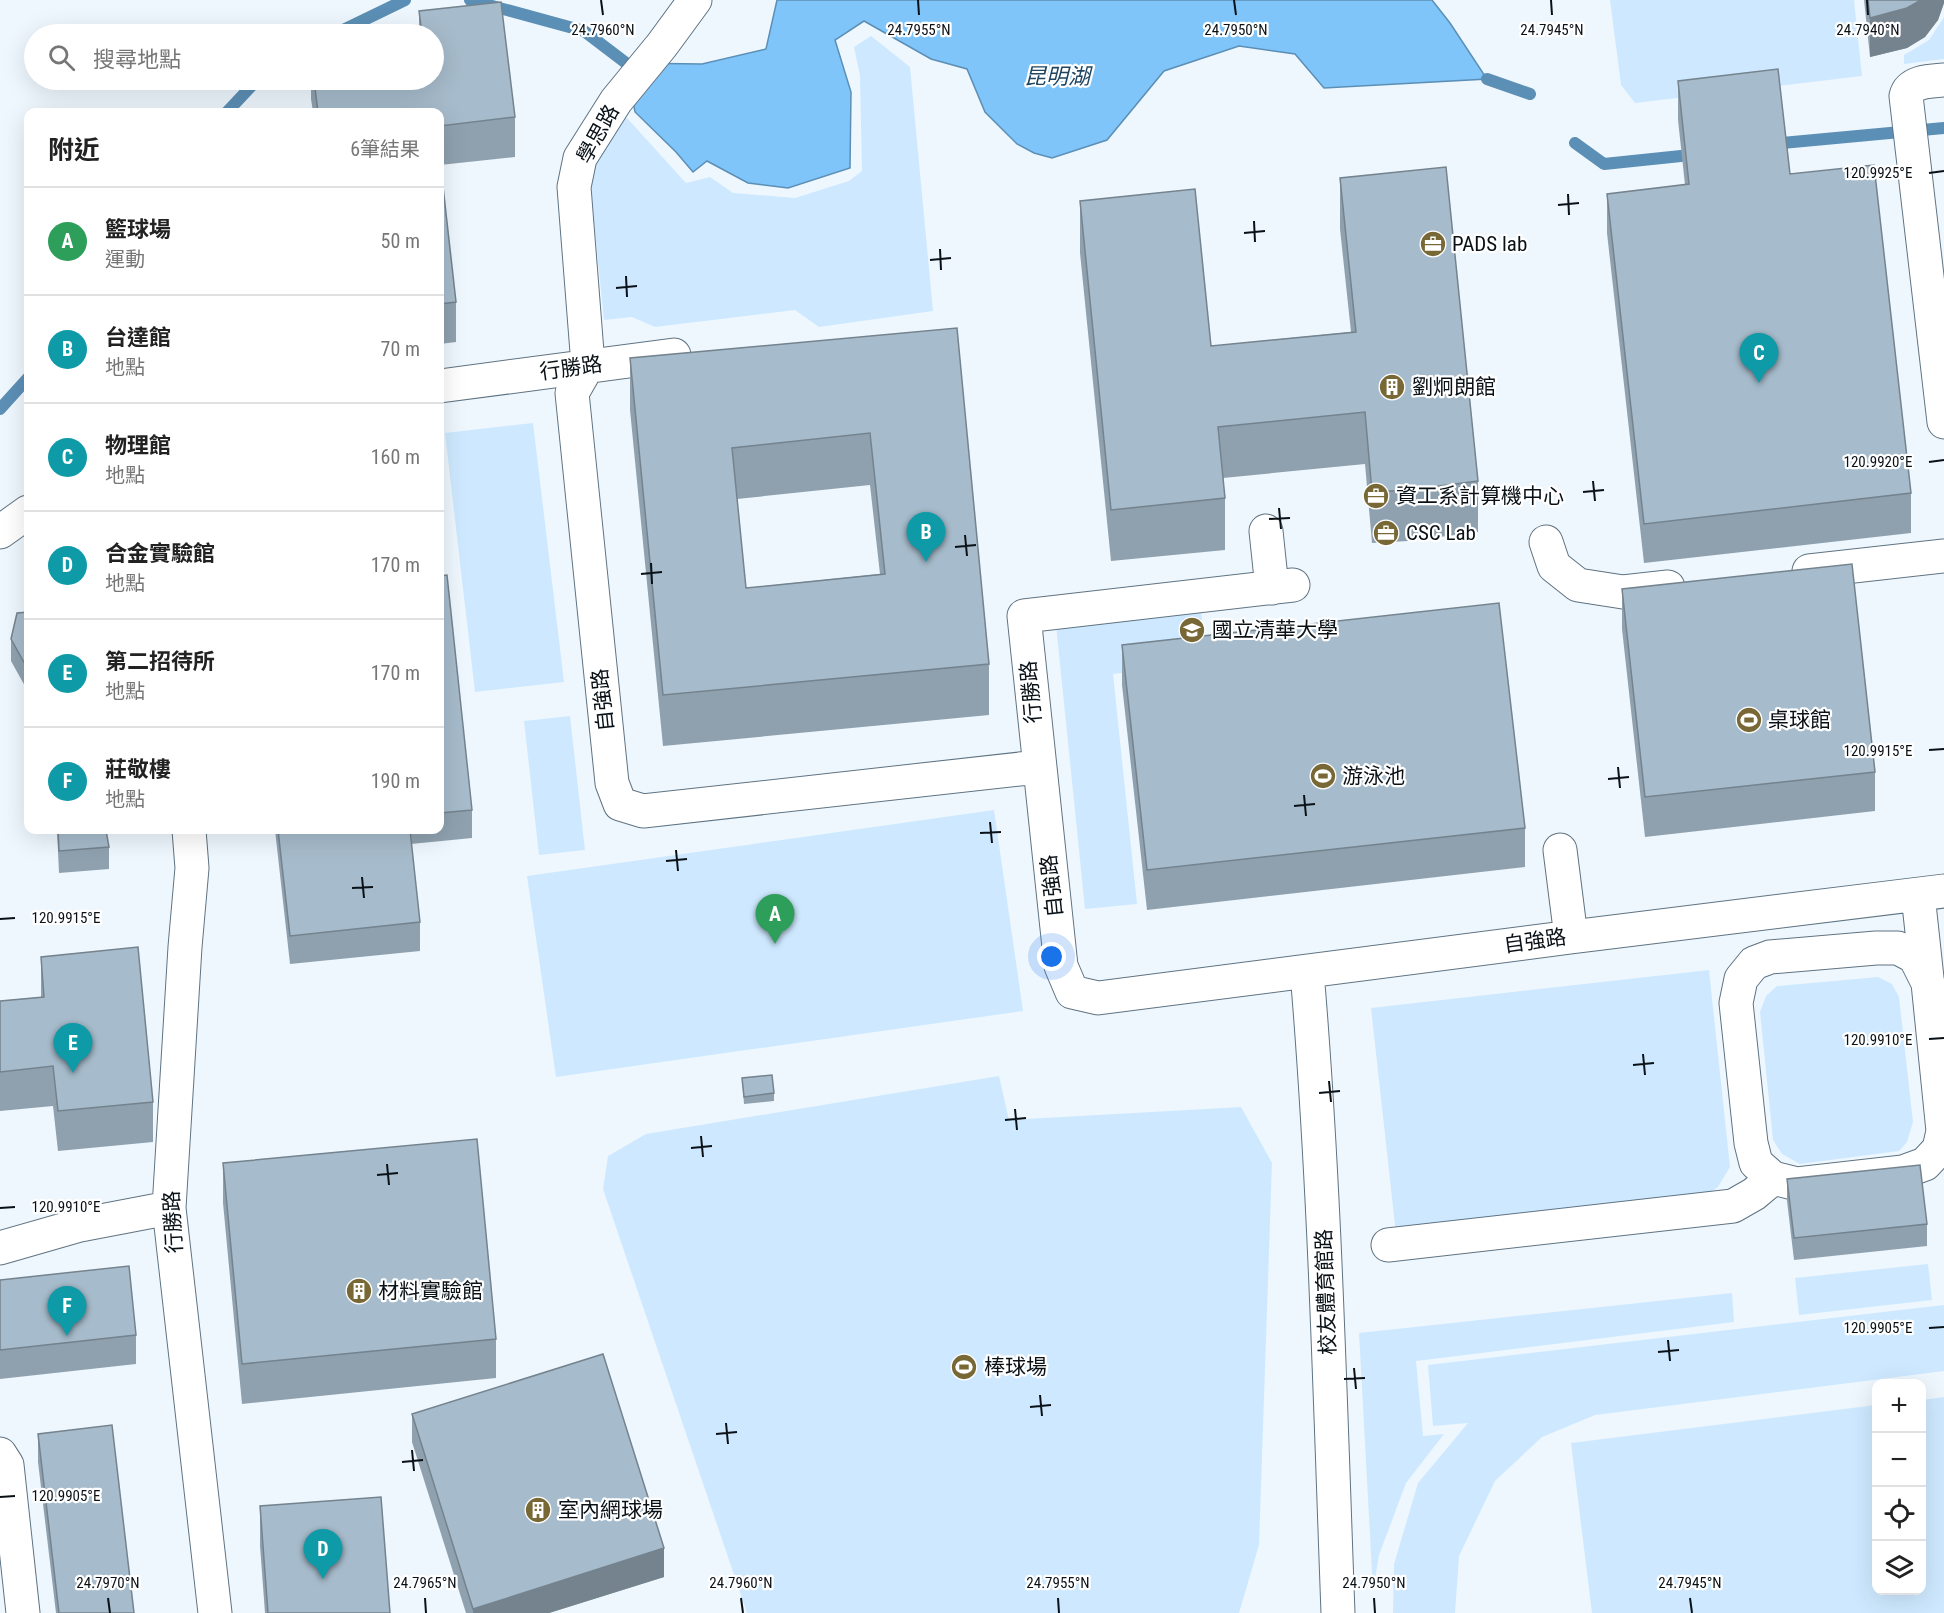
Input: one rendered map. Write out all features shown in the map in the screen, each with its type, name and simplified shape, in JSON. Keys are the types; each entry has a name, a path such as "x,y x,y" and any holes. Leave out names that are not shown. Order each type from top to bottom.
{"lane":[{"name":"學思路","path":"588,365 574,187 580,158 616,101 695,0"},
{"path":"1944,80 1919,84 1910,88 1906,96 1944,422"},
{"name":"行勝路","path":"444,386 588,365 702,352"},
{"name":"自強路","path":"588,365 572,393 612,783 620,804 643,811 1038,767 1061,966 1072,992 1098,998 1931,893"},
{"path":"0,532 24,515"},
{"name":"行勝路","path":"1038,767 1024,616 1282,587 1266,531"},
{"path":"1546,542 1554,566 1578,585 1623,592 1694,584"},
{"path":"1777,574 1944,556"},
{"name":"行勝路","path":"189,834 192,868 169,1208 215,1613"},
{"path":"1560,850 1571,937"},
{"path":"1903,1172 1925,1164 1939,1149 1943,1131 1928,983 1931,893"},
{"path":"1717,919 1754,963"},
{"path":"1928,983 1915,957 1898,948 1770,957 1754,963 1741,979 1736,1002 1751,1143 1756,1163 1773,1178 1797,1184 1903,1172 1944,1176"},
{"name":"校友體育館路","path":"1307,972 1315,1055 1324,1239 1338,1613"},
{"path":"1388,1245 1733,1206 1754,1194 1773,1178"},
{"path":"0,1248 80,1225 169,1208"},
{"path":"0,1454 8,1465 23,1613"}],"shaded area":[{"path":"1610,0 1854,0 1862,76 1635,103 1621,85"},
{"path":"1944,17 1944,59 1904,64 1904,55 1929,40"},
{"path":"871,36 910,67 933,311 819,327 795,310 655,327 632,317 604,320 591,192 593,161 616,119 627,118 686,183 710,177 733,193 795,198 849,181 862,171 860,76 854,47"},
{"path":"533,423 564,682 475,692 445,433"},
{"path":"1201,610 1206,664 1113,674 1137,904 1085,909 1056,625"},
{"path":"570,716 585,850 539,855 524,721"},
{"path":"994,810 1023,1011 556,1077 527,876"},
{"path":"1709,970 1730,1167 1718,1187 1702,1198 1396,1234 1371,1008"},
{"path":"1878,977 1892,984 1899,997 1913,1122 1907,1142 1899,1151 1800,1164 1782,1154 1773,1140 1760,1012 1766,996 1777,986"},
{"name":"棒球場","path":"999,1076 1009,1120 1241,1107 1272,1163 1259,1545 1239,1613 747,1613 603,1189 608,1156 646,1134"},
{"path":"1928,1264 1932,1300 1799,1315 1795,1278"},
{"path":"1732,1293 1734,1322 1416,1361 1423,1436 1444,1434 1406,1483 1379,1555 1373,1591 1359,1333"},
{"path":"1944,1305 1944,1371 1595,1415 1542,1437 1495,1481 1459,1556 1455,1613 1393,1613 1394,1564 1418,1483 1468,1423 1433,1426 1428,1365"},
{"path":"1944,1397 1944,1613 1592,1613 1571,1443 1872,1405 1872,1595 1926,1595 1926,1399"}],"water":[{"name":"昆明湖","path":"777,0 1432,0 1487,79 1324,88 1295,54 1239,46 1164,71 1107,140 1052,158 1034,153 1017,144 985,112 967,69 931,59 864,21 835,40 851,92 850,168 788,188 748,183 707,161 693,172 635,112 626,63 702,64 766,49"}],"building":[{"path":"1868,0 1921,0 1907,8 1870,18"},
{"path":"501,2 515,117 444,126 444,108 318,108 315,90 444,90 444,24 421,24 419,11"},
{"path":"1778,69 1790,174 1874,165 1911,493 1644,524 1607,194 1689,184 1678,81"},
{"name":"劉炯朗館","path":"1446,167 1478,481 1372,492 1365,412 1218,427 1225,498 1111,510 1080,201 1195,189 1211,346 1356,332 1340,178"},
{"path":"444,196 456,302 444,304"},
{"path":"957,328 989,664 663,695 630,358","holes":["870,433 885,574 746,588 732,448"]},
{"name":"桌球館","path":"1852,564 1875,772 1645,797 1622,589"},
{"path":"444,575 447,575 472,810 444,813"},
{"name":"游泳池","path":"1499,603 1525,828 1147,870 1122,645"},
{"path":"24,612 24,662 11,639 17,613"},
{"path":"58,834 107,834 109,847 59,851"},
{"path":"278,834 410,834 420,922 290,936"},
{"path":"138,947 153,1102 58,1111 53,1066 0,1072 0,1001 44,997 41,957"},
{"path":"772,1075 774,1093 744,1097 742,1078"},
{"name":"材料實驗館","path":"477,1139 496,1339 242,1364 223,1163"},
{"path":"1920,1165 1927,1224 1794,1238 1787,1179"},
{"path":"129,1266 136,1335 0,1350 0,1280"},
{"name":"室內網球場","path":"603,1354 664,1548 473,1609 412,1414"},
{"path":"112,1425 134,1613 59,1613 38,1434"},
{"path":"381,1497 390,1613 268,1613 260,1506"}],"waterway":[{"path":"356,24 405,0"},
{"path":"470,0 584,31 626,63"},
{"path":"1487,79 1530,94"},
{"path":"231,108 248,90"},
{"path":"1782,143 1944,128"},
{"path":"1575,143 1604,164 1681,156"},
{"path":"0,409 24,382"}],"place":[{"name":"PADS lab","path":"1433,244"},
{"name":"物理館","path":"1759,383"},
{"name":"劉炯朗館","path":"1392,387"},
{"name":"資工系計算機中心","path":"1376,496"},
{"name":"CSC Lab","path":"1386,533"},
{"name":"台達館","path":"926,562"},
{"name":"國立清華大學","path":"1192,630"},
{"name":"桌球館","path":"1749,720"},
{"name":"游泳池","path":"1323,776"},
{"name":"籃球場","path":"775,944"},
{"name":"第二招待所","path":"73,1073"},
{"name":"材料實驗館","path":"359,1291"},
{"name":"莊敬樓","path":"67,1336"},
{"name":"棒球場","path":"964,1367"},
{"name":"室內網球場","path":"538,1510"},
{"name":"合金實驗館","path":"323,1579"}]}
